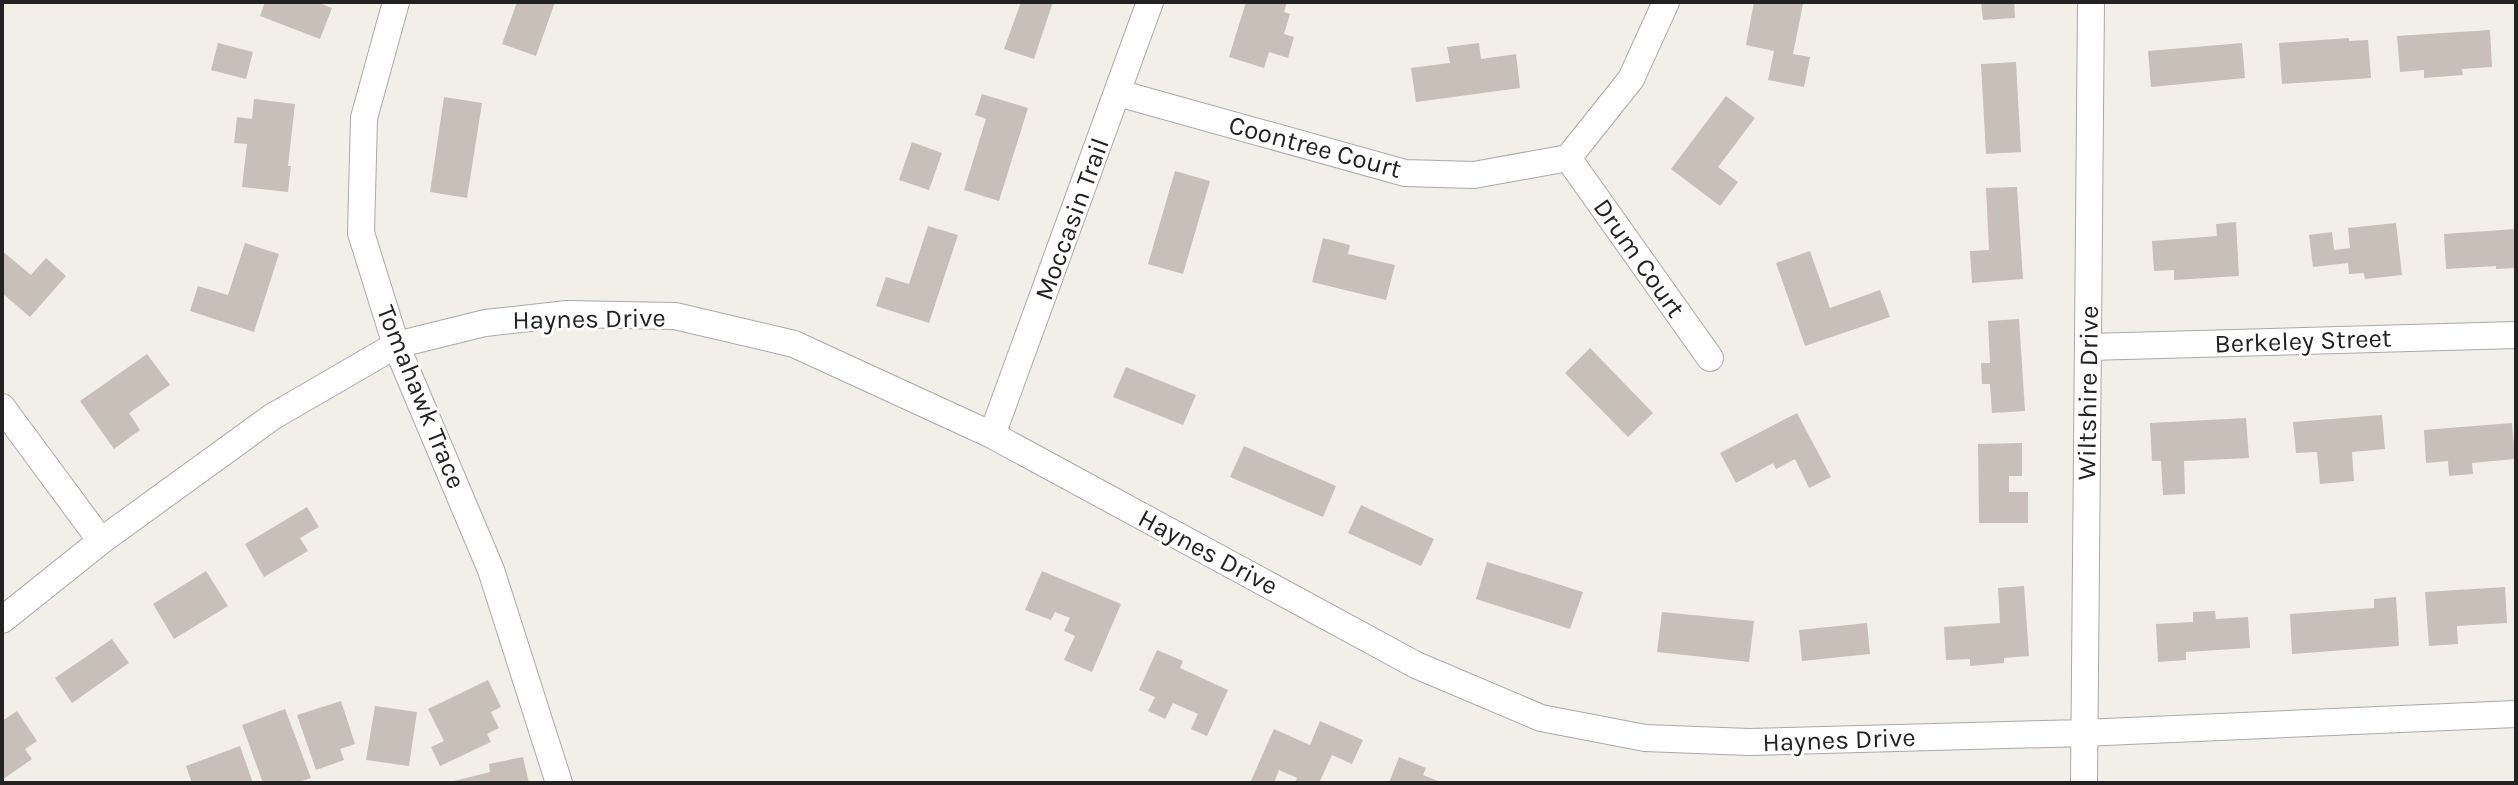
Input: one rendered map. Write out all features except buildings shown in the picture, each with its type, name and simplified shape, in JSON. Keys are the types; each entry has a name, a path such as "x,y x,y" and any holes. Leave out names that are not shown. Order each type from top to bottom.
{"street":[{"name":"Tomahawk Trace","path":"396,2 364,118 361,233 396,345 491,570 559,783"},
{"name":"Moccasin Trail","path":"992,435 1150,2"},
{"path":"1568,158 1631,79 1666,2"},
{"name":"Wiltshire Drive","path":"2084,783 2091,2"},
{"name":"Coontree Court","path":"1118,93 1405,173 1474,175 1568,158"},
{"name":"Drum Court","path":"1568,158 1710,358"},
{"name":"Haynes Drive","path":"2,620 101,541 272,417 396,345 485,323 567,314 675,316 794,344 992,435 1416,665 1541,718 1645,738 1749,742 2083,733 2516,714"},
{"name":"Berkeley Street","path":"2089,347 2516,335"},
{"path":"2,407 101,541"}]}
